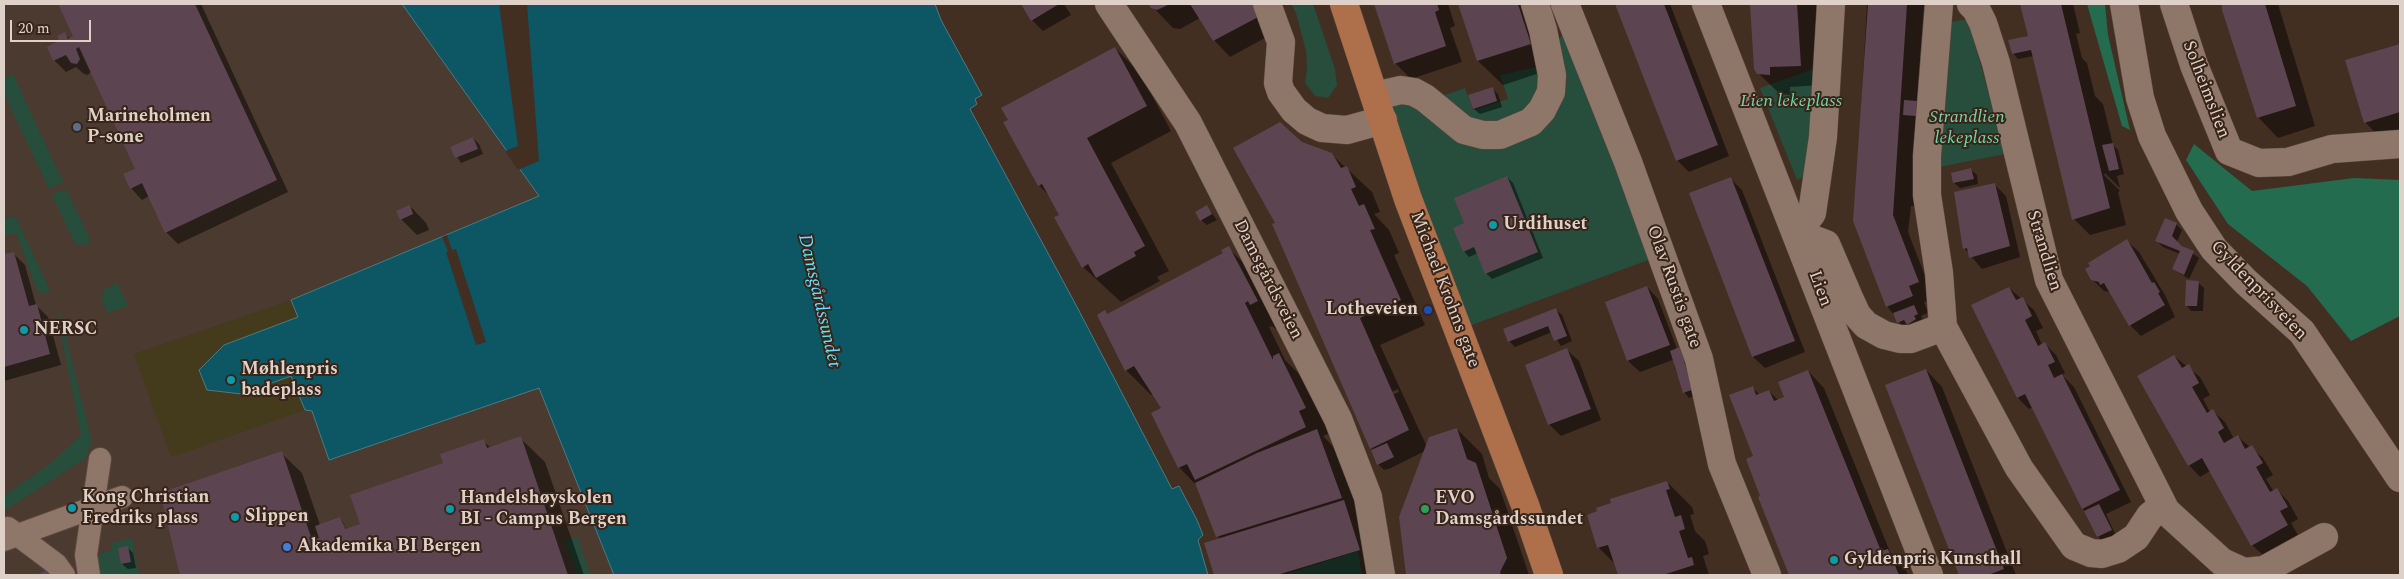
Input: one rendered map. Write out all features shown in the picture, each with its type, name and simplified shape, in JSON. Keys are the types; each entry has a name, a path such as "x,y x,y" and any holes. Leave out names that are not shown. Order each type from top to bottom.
{"main road":[{"name":"Michael Krohns gate","path":"1344,4 1408,199 1525,505 1548,575"}],"street":[{"name":"Damsgårdsveien","path":"1108,4 1188,124 1338,418 1368,497 1381,575"},
{"path":"1267,4 1281,42 1278,83 1281,92 1294,110 1307,121 1322,128 1347,130 1401,90 1414,92 1425,98 1464,130 1483,135 1500,135 1531,122 1542,110 1551,92 1552,75 1543,30 1535,4"},
{"name":"Olav Rustis gate","path":"1565,4 1631,170 1699,359 1722,464 1766,575"},
{"name":"Lien","path":"1706,4 1929,575"},
{"path":"1831,4 1823,137 1812,213 1797,233 1826,244 1850,300 1866,325 1884,335 1900,339 1911,339 1943,327"},
{"path":"1940,4 1928,156 1928,195 1939,273 1943,327 2019,468 2074,546 2091,553 2102,554 2118,549 2136,537 2150,516 2155,512 2166,511"},
{"name":"Strandlien","path":"1971,4 1976,9 1983,23 1996,63 2049,280 2166,511 2222,562 2244,572 2264,570 2324,536"},
{"name":"Gyldenprisveien","path":"2124,4 2140,98 2152,136 2189,211 2221,256 2246,282 2302,332 2400,478"},
{"name":"Solheimslien","path":"2174,4 2194,64 2229,152 2259,164 2288,162 2332,149 2400,144"},
{"path":"89,575 86,555 100,459"},
{"path":"8,533 122,497"},
{"path":"8,533 56,564 64,575"}],"shaded area":[{"path":"4,4 402,4 539,196 291,300 298,317 224,345 312,410 329,460 539,387 614,575 4,575"}],"green space":[{"path":"1291,4 1313,4 1335,69 1337,85 1328,98 1315,96 1305,83 1307,69 1306,51 1296,13"},
{"path":"2087,4 2105,4 2108,35 2130,130 2122,126"},
{"path":"1571,19 1662,255 1458,330 1375,96 1428,101 1465,88 1473,110 1508,99 1500,75 1537,67 1542,109 1549,57"},
{"name":"Strandlien lekeplass","path":"1968,19 2005,154 1934,168 1946,23"},
{"name":"Lien lekeplass","path":"1816,68 1808,174 1797,180 1760,88"},
{"path":"13,74 63,182 49,189 4,94 4,79"},
{"path":"2194,144 2252,191 2354,178 2400,180 2400,316 2351,341 2307,286 2228,224 2186,160"},
{"path":"66,189 90,239 88,245 75,244 52,195"},
{"path":"15,216 50,290 43,294 37,290 16,233 4,236 4,220"},
{"path":"117,283 128,306 107,313 102,299 103,290"},
{"path":"59,310 92,442 86,458 4,511 4,496 51,463 81,435 58,318"},
{"path":"577,537 591,575 578,575 565,541"},
{"path":"132,538 139,575 95,575 91,559 112,549 112,543"},
{"path":"1358,551 1362,575 1283,575"}],"sand":[{"name":"Møhlenpris badeplass","path":"291,300 328,405 305,410 171,457 134,354"}],"water":[{"name":"Damsgårdssundet","path":"402,4 935,4 941,20 982,95 975,99 977,104 970,109 1076,305 1172,489 1179,486 1197,520 1203,535 1198,540 1208,575 614,575 539,388 329,460 312,411 305,410 291,376 242,394 207,390 199,370 224,345 298,317 291,300 539,196"}],"pier":[{"path":"499,4 527,4 539,161 518,170 505,151 518,146"},
{"path":"447,235 452,250 456,249 486,342 476,345 446,252 448,251 442,237"}],"building":[{"path":"58,4 195,4 277,180 165,233 142,183 130,189 123,174 135,169 79,47 76,49 80,59 77,64 71,63 66,55 53,61 47,47 59,41 57,36 65,32 68,39 73,36"},
{"path":"1021,4 1059,4 1031,21"},
{"path":"1148,4 1170,4 1157,10 1151,8"},
{"path":"1190,4 1256,4 1260,16 1213,41"},
{"path":"1374,4 1437,4 1439,10 1435,12 1446,46 1394,64"},
{"path":"1458,4 1518,4 1531,44 1477,61"},
{"path":"1615,4 1664,4 1718,145 1676,161"},
{"path":"1750,4 1797,4 1801,66 1770,67 1770,75 1757,74 1754,69"},
{"path":"1868,4 1907,4 1893,215 1919,282 1909,286 1913,296 1886,307 1853,221"},
{"path":"2020,4 2061,4 2110,208 2072,220 2031,50 2012,54 2008,40 2028,36"},
{"path":"2222,4 2265,4 2296,106 2257,118 2222,10"},
{"path":"2400,44 2400,112 2364,123 2345,60"},
{"path":"1115,47 1147,106 1087,138 1145,246 1134,252 1136,256 1096,278 1088,264 1082,268 1054,217 1059,215 1042,184 1038,186 1003,122 1008,120 1001,108"},
{"path":"1493,87 1497,101 1473,109 1468,95"},
{"path":"1904,100 1917,101 1916,116 1903,115"},
{"path":"1280,122 1302,142 1332,153 1341,168 1347,166 1356,187 1351,189 1359,206 1364,204 1375,229 1370,230 1401,300 1360,318 1409,430 1370,449 1272,224 1275,223 1233,148"},
{"path":"473,137 478,149 455,158 450,147"},
{"path":"2113,143 2119,169 2109,171 2102,145"},
{"path":"1971,168 1974,179 1953,183 1951,173"},
{"name":"Urdihuset","path":"1507,176 1538,252 1485,274 1474,247 1463,252 1453,228 1464,223 1454,198"},
{"path":"1731,177 1795,341 1752,357 1689,193"},
{"path":"1995,183 2010,246 1969,258 1967,248 1963,249 1954,192"},
{"path":"410,205 413,214 400,220 396,211"},
{"path":"1207,205 1212,214 1200,221 1195,212"},
{"path":"2165,218 2177,223 2172,236 2182,246 2194,251 2184,275 2172,269 2180,251 2155,241"},
{"path":"2127,239 2152,283 2154,282 2160,292 2158,293 2165,305 2129,326 2104,283 2100,285 2099,282 2091,280 2085,269 2090,266 2088,263"},
{"path":"1229,246 1258,301 1250,305 1248,301 1245,303 1273,360 1273,356 1279,353 1306,408 1299,411 1306,427 1195,480 1187,464 1178,468 1151,413 1161,408 1134,366 1125,371 1097,315 1105,310 1107,314 1223,253 1221,250"},
{"name":"NERSC","path":"14,252 29,306 37,304 50,354 4,367 4,254"},
{"path":"2186,280 2199,281 2197,306 2185,306"},
{"path":"1647,286 1670,345 1627,361 1605,302"},
{"path":"2009,287 2016,300 2023,297 2032,316 2025,320 2038,346 2045,342 2055,362 2048,365 2054,378 2062,374 2120,490 2082,509 2025,394 2017,398 1971,305"},
{"path":"1914,305 1918,314 1914,316 1916,319 1907,325 1904,320 1897,323 1893,313"},
{"path":"1556,308 1567,336 1554,341 1548,326 1508,342 1503,329"},
{"path":"1682,346 1686,357 1684,361 1694,389 1683,393 1670,351"},
{"path":"1567,348 1591,409 1548,425 1525,365"},
{"path":"2174,355 2182,368 2189,364 2199,383 2192,387 2207,413 2213,409 2224,428 2218,432 2224,443 2238,435 2245,449 2252,445 2263,463 2256,467 2270,492 2277,488 2288,507 2280,511 2288,525 2251,546 2202,458 2188,466 2137,376"},
{"path":"1926,369 2004,569 1988,575 1959,575 1885,385"},
{"path":"1808,370 1881,551 1888,549 1899,575 1789,575 1758,497 1760,496 1746,459 1753,456 1729,395 1753,386 1756,395 1769,390 1774,401 1784,397 1778,382"},
{"path":"1457,428 1467,459 1476,463 1507,558 1500,572 1501,575 1406,575 1399,517 1429,437"},
{"path":"1317,429 1342,498 1216,537 1195,483 1257,453"},
{"name":"Handelshøyskolen BI - Campus Bergen","path":"521,436 568,575 180,575 160,493 282,451 312,540 319,538 315,526 340,517 345,529 360,524 350,495 443,463 440,454 484,439 487,448"},
{"path":"1387,443 1394,457 1377,465 1371,450"},
{"path":"1667,481 1670,489 1666,490 1675,517 1681,515 1685,529 1679,531 1688,558 1692,557 1694,565 1663,575 1618,575 1608,545 1597,548 1587,515 1597,511 1596,508 1611,503 1610,499"},
{"path":"1344,500 1360,550 1277,575 1214,575 1204,543"},
{"path":"2099,504 2112,530 2097,537 2084,511"},
{"path":"128,546 131,562 121,564 118,548"},
{"path":"48,569 53,575 37,575"}],"place":[{"name":"Marineholmen P-sone","path":"77,127"},
{"name":"Urdihuset","path":"1493,225"},
{"name":"Lotheveien","path":"1428,310"},
{"name":"NERSC","path":"24,330"},
{"name":"Møhlenpris badeplass","path":"231,380"},
{"name":"Kong Christian Fredriks plass","path":"72,508"},
{"name":"Handelshøyskolen BI - Campus Bergen","path":"450,509"},
{"name":"EVO Damsgårdssundet","path":"1425,509"},
{"name":"Slippen","path":"235,517"},
{"name":"Akademika BI Bergen","path":"287,547"},
{"name":"Gyldenpris Kunsthall","path":"1834,560"}]}
